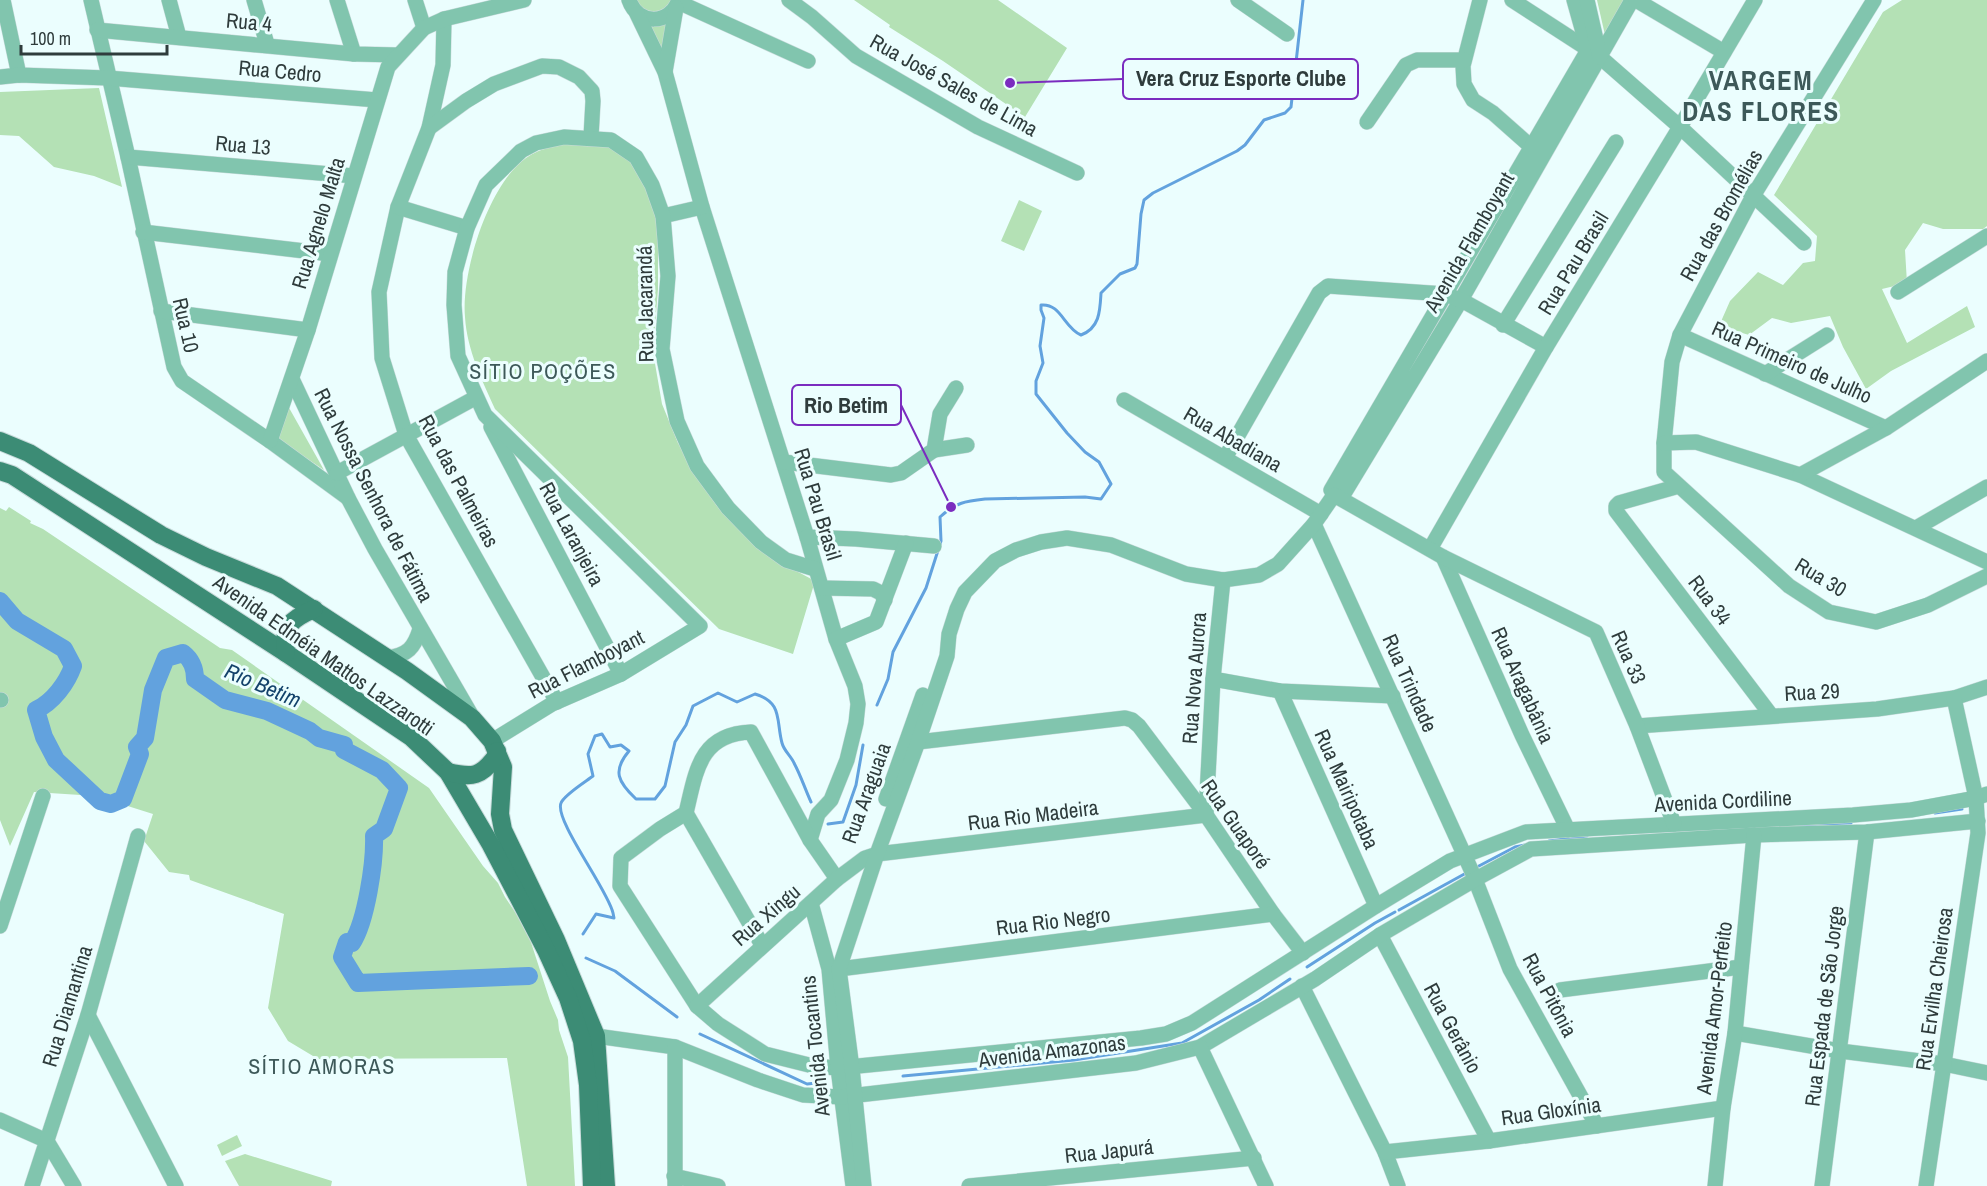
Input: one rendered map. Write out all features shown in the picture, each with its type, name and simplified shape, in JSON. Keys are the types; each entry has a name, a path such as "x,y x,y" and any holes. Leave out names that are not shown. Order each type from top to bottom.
{"main road":[{"name":"Avenida Edméia Mattos Lazzarotti","path":"0,441 29,453 161,535 206,557 277,586 387,658 475,722 494,746"},
{"name":"Avenida Edméia Mattos Lazzarotti","path":"0,471 12,475 50,499 286,652 411,737 448,772 551,945"},
{"path":"286,652 284,639 286,630 297,617 314,609"},
{"path":"448,772 471,776 487,768 497,755 494,746"},
{"path":"494,746 503,767 500,814 503,830 573,994 596,1036 606,1186"},
{"path":"573,994 588,1085 592,1186"}],"street":[{"path":"3,0 19,75"},
{"name":"Rua 10","path":"91,0 174,367 182,381 348,498"},
{"path":"170,0 179,37"},
{"path":"255,0 267,45"},
{"path":"337,0 354,54"},
{"path":"415,0 424,28 444,19 524,0"},
{"path":"616,0 633,8 644,18 658,20 665,18 678,3 808,61"},
{"name":"Rua José Sales de Lima","path":"789,0 856,56 978,127 1077,173"},
{"path":"1238,0 1287,34"},
{"path":"1480,0 1464,60 1464,84 1473,100 1543,156"},
{"path":"1512,0 1594,54 1680,127 1804,243"},
{"path":"1574,0 1594,54"},
{"path":"1587,0 1594,54"},
{"path":"1634,0 1724,52"},
{"name":"Avenida Flamboyant","path":"1334,495 1331,489 1530,147 1634,0"},
{"name":"Rua Pau Brasil","path":"1436,553 1546,347 1755,0"},
{"name":"Rua das Bromélias","path":"1664,472 1664,443 1672,362 1680,334 1753,196 1874,0"},
{"name":"Rua Pau Brasil","path":"665,72 678,3"},
{"name":"Rua Pau Brasil","path":"633,8 665,72 702,207 784,462 836,639 855,686 858,704 856,723 843,773 831,800 818,814 810,840"},
{"name":"Rua das Palmeiras","path":"444,19 443,65 429,128 398,207 379,292 382,358 406,435 557,702"},
{"name":"Rua Agnelo Malta","path":"270,441 308,330 388,68 397,55 424,28"},
{"name":"Rua 4","path":"97,30 354,54 397,55"},
{"name":"Avenida Flamboyant","path":"1334,495 1342,495 1461,300 1543,156 1594,54"},
{"path":"1367,122 1406,65 1417,60 1464,60"},
{"path":"429,128 494,84 542,66 551,66 560,67 579,77 592,91 591,137"},
{"name":"Rua Cedro","path":"0,77 19,75 108,78 377,100"},
{"name":"Rua Jacarandá","path":"700,626 485,415 475,398 458,356 453,305 455,272 467,228 486,184 521,151 536,143 555,139 591,137 611,140 636,157 652,184 663,216 668,276 662,349 677,421 698,466 728,508 761,542 786,560 815,569"},
{"path":"1503,325 1616,142"},
{"name":"Rua 13","path":"128,157 354,176"},
{"path":"398,207 467,228"},
{"path":"663,216 702,207"},
{"path":"143,232 330,254"},
{"path":"1898,292 1987,237"},
{"path":"1225,458 1323,289 1334,285 1445,294 1461,300 1546,347"},
{"path":"161,311 308,330"},
{"name":"Rua Primeiro de Julho","path":"1680,334 1886,428"},
{"path":"1765,374 1827,335"},
{"path":"1800,475 1886,428 1987,361"},
{"name":"Rua Nossa Senhora de Fátima","path":"292,380 348,498 420,629 475,722"},
{"path":"934,450 940,414 956,388"},
{"path":"337,473 475,398"},
{"name":"Rua Abadiana","path":"1124,400 1225,458 1318,519"},
{"name":"Rua Laranjeira","path":"485,415 621,674"},
{"path":"1664,443 1696,442 1800,475 1987,562"},
{"path":"784,462 891,475 901,473 934,450 967,445"},
{"name":"Rua 30","path":"1664,472 1789,586 1829,612 1876,621 1928,605 1987,576"},
{"name":"Rua 34","path":"1679,486 1619,503 1616,511 1771,715"},
{"path":"1916,528 1987,487"},
{"name":"Avenida Flamboyant","path":"1016,550 1041,542 1067,538 1111,545 1186,574 1223,580 1259,574 1278,564 1318,519 1334,495"},
{"name":"Rua 33","path":"1334,495 1436,553 1596,632 1637,726 1674,824"},
{"name":"Rua Trindade","path":"1318,519 1393,696 1474,877"},
{"path":"807,537 934,546"},
{"path":"836,639 876,622 906,543"},
{"name":"Rua Araguaia","path":"834,969 938,653 949,634 957,609 965,592 995,561 1016,550"},
{"name":"Rua Aragabânia","path":"1436,553 1568,830"},
{"name":"Rua Nova Aurora","path":"1206,815 1213,679 1223,580"},
{"path":"822,588 873,589 881,592 885,600"},
{"name":"Rua Flamboyant","path":"494,746 557,702 621,674 700,626"},
{"name":"Rua Nossa Senhora de Fátima","path":"387,658 408,652 414,646 420,629"},
{"name":"Rua Araguaia","path":"871,856 918,742 947,656 949,634"},
{"path":"1213,679 1280,691 1393,696"},
{"name":"Rua 29","path":"1637,726 1877,709 1954,698 1987,687"},
{"name":"Rua Mairipotaba","path":"1280,691 1376,906"},
{"name":"Rua Ervilha Cheirosa","path":"1926,1186 1978,833 1981,796 1954,698"},
{"name":"Rua Guaporé","path":"918,742 1125,718 1132,720 1139,726 1206,815 1273,915 1303,953"},
{"path":"762,945 686,813 697,768 703,754 712,744 738,732 751,732 810,840 837,879"},
{"path":"0,926 43,796"},
{"name":"Avenida Cordiline","path":"1465,857 1526,832 1865,814 1911,810 1981,796"},
{"name":"Avenida Amazonas","path":"686,813 660,828 621,858 620,886 697,1006 718,1024 765,1054 813,1066 845,1068 1129,1040 1166,1034 1192,1023 1450,861 1465,857"},
{"name":"Rua Rio Madeira","path":"871,856 1206,815"},
{"name":"Avenida Cordiline","path":"1474,877 1531,849 1754,835 1867,832 1978,821"},
{"name":"Rua Espada de São Jorge","path":"1822,1186 1867,832"},
{"name":"Avenida Amor-Perfeito","path":"1715,1186 1723,1108 1735,1032 1754,835"},
{"name":"Rua Diamantina","path":"32,1186 88,1015 138,836"},
{"name":"Rua Xingu","path":"697,1006 837,879 871,856"},
{"name":"Avenida Amazonas","path":"596,1036 675,1047 803,1095 848,1096 1136,1063 1200,1047 1302,986 1474,877"},
{"name":"Rua Pitônia","path":"1474,877 1510,969 1597,1126"},
{"name":"Avenida Tocantins","path":"811,903 834,969 848,1096 853,1186"},
{"name":"Rua Rio Negro","path":"834,969 1273,915"},
{"name":"Rua Gerânio","path":"1380,935 1489,1141"},
{"path":"1560,990 1741,967"},
{"path":"1302,986 1384,1152 1398,1186"},
{"path":"88,1015 176,1186"},
{"path":"1735,1032 1840,1051 1944,1064 1987,1073"},
{"path":"675,1047 674,1181 718,1186"},
{"path":"1200,1047 1266,1186"},
{"name":"Avenida Tocantins","path":"848,1096 864,1186"},
{"name":"Rua Gloxínia","path":"1384,1152 1489,1141 1723,1108"},
{"path":"0,1120 47,1141 74,1186"},
{"name":"Rua Japurá","path":"969,1186 1254,1158"}],"green space":[{"path":"635,0 673,0 665,11 645,12"},
{"path":"854,0 998,0 1067,48 1025,117 889,27 890,25"},
{"path":"1597,0 1624,0 1605,35"},
{"path":"1902,0 1987,0 1987,226 1983,229 1943,229 1923,223 1905,250 1907,283 1882,289 1907,343 1967,306 1975,327 1891,371 1866,389 1843,347 1830,316 1791,323 1772,318 1749,335 1719,326 1730,301 1758,272 1783,285 1803,263 1815,261 1817,236 1774,195 1883,12"},
{"path":"668,20 663,59 645,24"},
{"path":"99,88 122,187 94,176 54,167 19,136 0,135 0,92"},
{"path":"578,142 611,145 639,169 658,221 658,289 653,352 662,404 678,443 717,506 751,540 776,560 815,581 793,654 719,629 495,409 480,376 466,329 465,299 473,254 489,209 512,171 526,158 558,145"},
{"path":"1019,200 1042,211 1024,251 1001,241"},
{"path":"288,406 324,470 276,438"},
{"path":"9,507 220,648 232,650 429,788 483,866 498,883 527,930 558,1020 568,1057 575,1186 527,1186 507,1058 318,1059 288,1041 268,1008 284,914 190,880 189,875 169,872 144,841 153,814 96,796 34,792 10,846 0,820 0,508 6,511"},
{"path":"237,1135 242,1146 222,1156 217,1145"},
{"path":"245,1154 332,1181 331,1186 239,1186 225,1161"}],"waterway":[{"name":"Rio Betim","path":"877,705 888,679 893,652 926,588 941,541 940,517 945,512 966,502 985,499 1085,497 1101,499 1111,484 1099,462 1085,452 1067,433 1036,394 1036,381 1043,363 1040,346 1044,318 1041,305 1053,308 1075,332 1081,335 1087,332 1098,318 1101,293 1120,274 1135,268 1137,264 1144,200 1153,193 1237,151 1245,145 1264,120 1285,113 1291,107 1303,0"},
{"name":"Rio Betim","path":"0,601 17,621 64,649 73,666 59,691 36,710 44,737 56,760 100,801 111,804 123,799 140,754 137,747 145,738 153,690 166,658 183,653 192,664 195,679 225,700 267,711 310,731 319,738 344,745 344,750 382,770 399,788 384,829 374,836 373,861 365,907 357,933 352,943 347,942 342,957 358,983 529,976"},
{"name":"Rio Betim","path":"583,934 596,914 614,918 609,902 573,839 561,812 563,800 593,776 588,754 595,736 602,734 610,747 621,745 629,751 620,765 621,782 636,799 655,799 665,786 675,742 686,725 693,706 718,693 737,702 755,694 770,702 774,707 783,746 793,760 811,802"},
{"name":"Rio Betim","path":"828,824 843,822 856,785 863,745"},
{"path":"1935,813 1962,809"},
{"path":"1794,825 1851,823"},
{"path":"1549,841 1587,836"},
{"path":"1477,867 1515,847 1525,845"},
{"path":"1399,910 1468,872"},
{"path":"1307,967 1395,912"},
{"path":"586,958 615,971 677,1017"},
{"path":"903,1076 1074,1060 1182,1043 1259,1000 1290,979"},
{"path":"700,1034 807,1084 826,1082"}],"place":[{"name":"Vera Cruz Esporte Clube","path":"1010,83"},
{"name":"Rio Betim","path":"951,507"}],"district":[{"name":"VARGEM DAS FLORES","path":"1761,96"},
{"name":"SÍTIO POÇÕES","path":"543,371"},
{"name":"SÍTIO AMORAS","path":"322,1066"}]}
